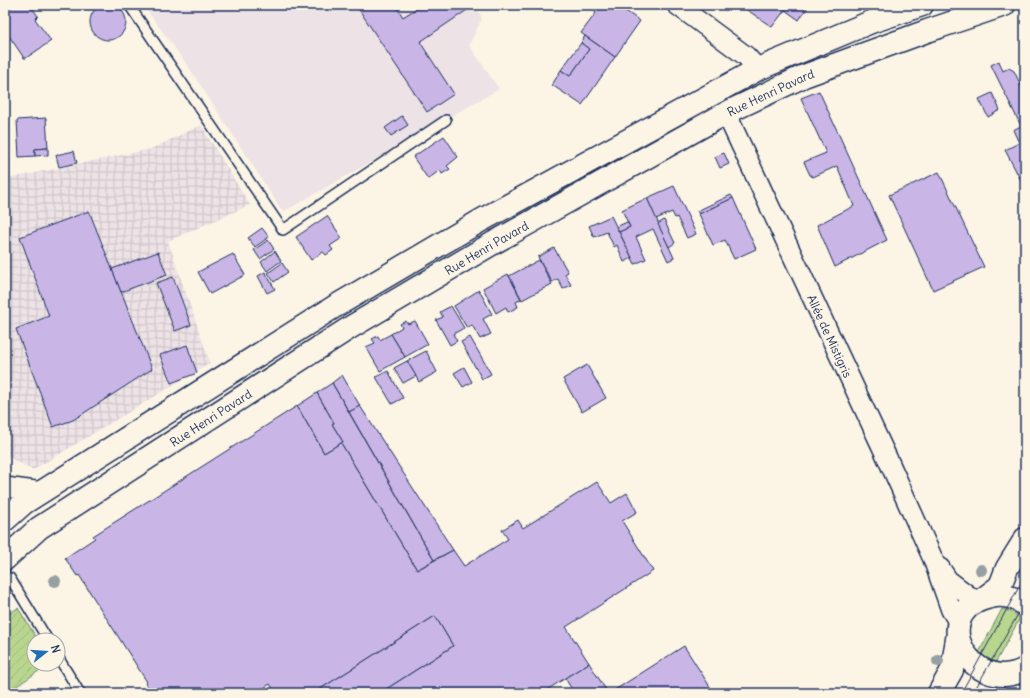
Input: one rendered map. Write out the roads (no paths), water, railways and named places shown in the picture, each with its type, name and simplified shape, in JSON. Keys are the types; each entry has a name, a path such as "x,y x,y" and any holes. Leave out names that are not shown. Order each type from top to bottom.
{"main road":[{"name":"Rue Henri Pavard","path":"5,520 24,503 334,307 427,252 650,127 758,69 871,22 922,5"},
{"name":"Rue Henri Pavard","path":"5,559 39,528 351,327 496,242 726,113 804,76 927,31 1004,5"},
{"path":"939,693 952,670 958,632 964,614 1000,586 1007,568 1025,539"},
{"path":"981,600 996,595 1010,597 1025,605"},
{"path":"958,632 960,652 966,663 977,673 991,678 1000,686 1025,669"}],"street":[{"path":"677,5 746,56 758,69"},
{"name":"Allée de Mistigris","path":"726,113 933,558"},
{"path":"5,486 42,492"},
{"path":"933,558 948,580 981,600"},
{"path":"933,558 958,632"}],"lane":[{"path":"129,5 283,230 446,120"},
{"path":"5,577 10,578 43,632"},
{"path":"66,670 80,693"}],"tram line":[{"path":"961,693 1025,576"},
{"path":"973,693 1025,602"}]}
